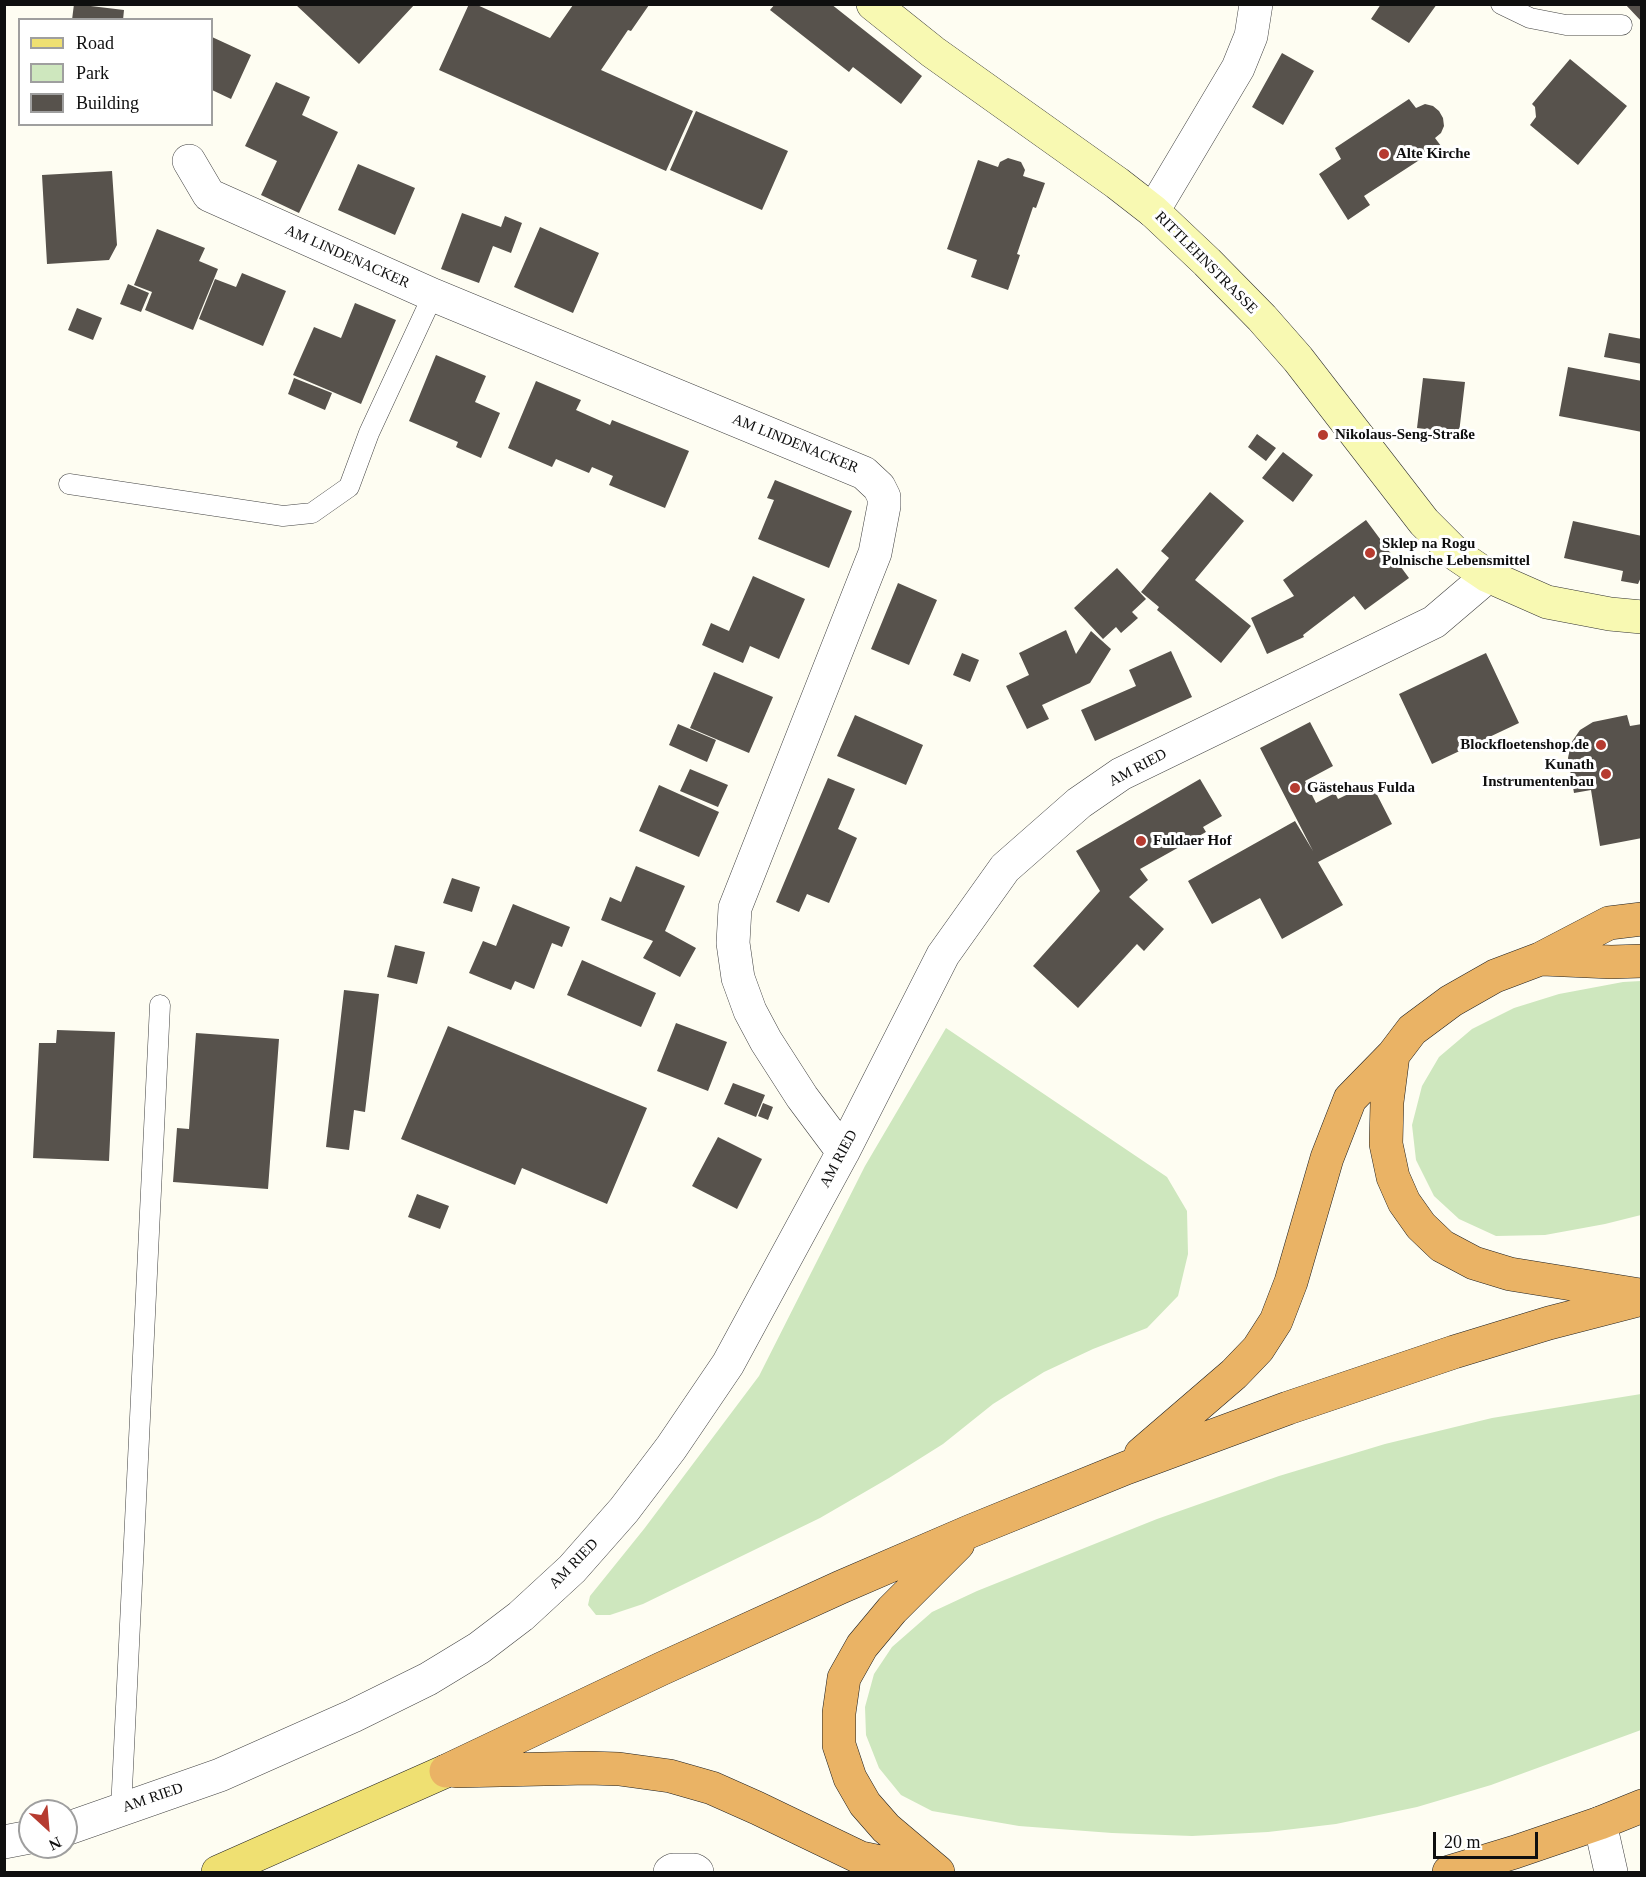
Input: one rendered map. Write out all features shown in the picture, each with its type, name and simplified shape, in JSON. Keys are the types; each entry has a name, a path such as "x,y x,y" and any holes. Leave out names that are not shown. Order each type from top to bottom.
{"highway":[{"path":"1126,1468 1234,1374 1258,1349 1276,1321 1291,1282 1327,1158 1350,1099 1393,1055 1412,1030 1451,1001 1495,976 1540,959 1609,923 1641,918"},
{"path":"1540,959 1641,961"},
{"path":"1393,1055 1387,1102 1386,1144 1393,1177 1404,1202 1421,1226 1442,1246 1474,1263 1510,1274 1641,1297"},
{"path":"446,1771 714,1645 972,1531 1126,1468 1288,1408 1454,1352 1641,1297"},
{"path":"938,1872 886,1827 865,1804 850,1778 839,1745 839,1713 844,1678 862,1646 892,1610 972,1531"},
{"path":"446,1771 588,1768 619,1769 670,1776 712,1788 861,1858 928,1872"},
{"path":"1449,1872 1515,1852 1641,1806"}],"main road":[{"path":"218,1872 446,1771"}],"street":[{"name":"RITTLEHNSTRASSE","path":"873,4 933,52 1071,148 1154,211 1262,318 1298,359 1424,522 1457,555 1488,576"},
{"path":"1154,211 1238,68 1251,36 1256,4"},
{"name":"AM LINDENACKER","path":"189,161 209,195 433,295 864,473 879,487 884,497 884,506 875,553 735,908 733,943 738,978 750,1011 790,1079 843,1152"},
{"path":"1488,576 1547,602 1610,614 1641,617"},
{"name":"AM RIED","path":"78,1824 219,1776 353,1716 428,1679 479,1648 521,1616 572,1569 624,1510 728,1364 843,1152 943,955 1005,868 1079,803 1121,774 1434,622 1488,576"},
{"path":"1600,1822 1611,1872"},
{"path":"670,1872 673,1870 697,1872"}],"lane":[{"path":"1501,4 1530,18 1566,25 1622,25"},
{"path":"69,484 283,516 312,513 349,487 369,433 433,295"},
{"path":"121,1810 160,1005"}],"green space":[{"path":"1641,981 1641,1215 1545,1235 1496,1236 1459,1219 1434,1196 1416,1160 1412,1125 1422,1086 1439,1057 1472,1029 1514,1008 1559,994 1623,982"},
{"path":"946,1028 1167,1177 1187,1211 1188,1254 1178,1296 1147,1328 1093,1349 1044,1372 993,1404 943,1444 820,1518 643,1604 610,1615 596,1615 588,1605 590,1596 644,1529 759,1376 865,1166"},
{"path":"1641,1394 1641,1730 1491,1785 1417,1807 1336,1824 1268,1832 1192,1836 1019,1826 932,1811 901,1795 879,1768 866,1735 865,1707 874,1674 892,1647 932,1612 977,1591 1157,1519 1279,1476 1385,1444 1492,1418"}],"building":[{"path":"74,4 124,10 123,18 72,18"},
{"path":"295,4 415,4 359,64"},
{"path":"469,4 475,4 550,38 573,5 649,5 631,31 628,30 601,70 693,111 666,171 439,70"},
{"path":"775,4 831,4 922,76 901,104 853,67 849,72 770,10"},
{"path":"1381,4 1437,4 1409,43 1371,19"},
{"path":"1625,4 1642,4 1642,22"},
{"path":"213,37 251,55 231,99 213,90"},
{"path":"1282,53 1314,71 1283,125 1252,107"},
{"path":"1570,59 1627,106 1578,165 1530,125 1536,117 1535,107 1532,104"},
{"path":"276,82 310,97 302,115 338,132 299,213 261,195 277,161 245,146"},
{"name":"Alte Kirche","path":"1409,99 1416,108 1425,104 1439,111 1444,126 1435,138 1441,146 1364,196 1370,205 1348,220 1319,174 1341,159 1335,148"},
{"path":"696,111 788,151 762,210 670,170"},
{"path":"1008,158 1021,162 1025,170 1023,176 1045,183 1036,208 1033,207 1008,290 971,277 977,260 947,249 978,160 998,167 1000,162"},
{"path":"358,164 415,188 395,235 338,210"},
{"path":"112,171 117,245 109,260 47,264 42,175"},
{"path":"462,213 501,227 505,216 522,223 511,253 493,246 479,283 441,269"},
{"path":"540,227 599,253 573,313 514,287"},
{"path":"157,229 205,248 199,261 218,269 193,330 145,310 152,292 134,285"},
{"path":"242,273 286,291 263,346 199,319 215,279 236,287"},
{"path":"128,284 149,293 141,312 120,304"},
{"path":"355,303 396,320 361,404 293,375 314,327 341,338"},
{"path":"77,308 102,318 93,340 68,330"},
{"path":"1609,333 1642,339 1642,364 1604,357"},
{"path":"436,355 486,376 475,402 500,413 481,458 456,447 458,442 409,421"},
{"path":"1568,367 1642,381 1642,432 1559,416"},
{"path":"294,378 332,393 325,410 288,394"},
{"path":"1423,378 1465,382 1459,433 1417,428"},
{"path":"536,381 581,400 576,410 610,425 612,420 689,451 665,508 609,485 613,476 592,467 589,473 556,459 552,467 508,448"},
{"path":"1257,434 1276,448 1266,461 1248,447"},
{"path":"1283,452 1313,475 1293,502 1262,478"},
{"path":"775,480 852,511 829,568 758,539 774,500 767,498"},
{"path":"1210,492 1244,521 1195,580 1251,626 1221,663 1157,610 1159,607 1141,592 1169,558 1161,551"},
{"path":"1366,520 1409,578 1365,610 1354,596 1303,635 1304,637 1267,654 1251,618 1294,596 1283,580"},
{"path":"1573,521 1642,536 1642,575 1638,584 1621,581 1623,571 1564,558"},
{"path":"1117,568 1146,599 1132,612 1138,618 1121,633 1116,627 1103,639 1074,608"},
{"path":"753,576 805,599 779,659 750,646 743,663 702,645 711,623 729,631"},
{"path":"898,583 937,600 909,665 871,649"},
{"path":"1066,630 1076,654 1091,631 1111,649 1090,683 1042,705 1049,719 1027,729 1006,686 1029,675 1019,653"},
{"path":"1171,651 1192,697 1095,741 1081,710 1136,686 1129,670"},
{"path":"962,653 979,660 970,682 953,675"},
{"path":"1486,653 1519,723 1432,764 1399,694"},
{"path":"714,672 773,697 749,753 690,728"},
{"path":"855,715 923,745 906,785 837,756"},
{"name":"Kunath Instrumentenbau","path":"1627,715 1630,726 1642,724 1642,838 1600,846 1591,790 1574,793 1568,758 1571,743 1580,730 1593,722"},
{"path":"1310,722 1333,766 1305,781 1316,803 1335,793 1338,799 1371,783 1392,824 1318,862 1343,905 1282,939 1260,898 1212,924 1188,881 1295,821 1313,851 1260,748"},
{"path":"678,724 716,740 707,762 669,745"},
{"path":"690,769 728,785 718,807 680,791"},
{"path":"828,778 855,789 838,829 857,838 829,903 807,894 799,912 776,902"},
{"path":"1200,779 1222,816 1203,827 1206,832 1140,869 1148,880 1129,897 1164,929 1144,951 1137,944 1078,1008 1033,966 1100,891 1076,851"},
{"path":"659,785 719,812 699,857 639,831"},
{"path":"636,866 685,886 665,931 696,948 680,977 643,958 653,941 601,920 610,897 621,902"},
{"path":"452,878 480,887 472,912 443,903"},
{"path":"513,904 570,927 562,947 552,943 534,989 515,981 511,990 469,973 483,941 496,946"},
{"path":"395,945 425,952 417,984 387,977"},
{"path":"582,960 656,993 641,1027 567,995"},
{"path":"344,990 379,994 365,1112 354,1110 349,1150 326,1147"},
{"path":"676,1023 727,1042 708,1091 657,1071"},
{"path":"448,1026 647,1108 607,1204 522,1168 515,1185 401,1139"},
{"path":"57,1030 115,1032 109,1161 33,1158 39,1043 56,1043"},
{"path":"196,1033 279,1039 268,1189 173,1182 177,1128 189,1129"},
{"path":"733,1083 765,1095 756,1117 724,1104"},
{"path":"763,1103 773,1107 768,1120 758,1116"},
{"path":"718,1137 762,1159 737,1209 692,1186"},
{"path":"417,1194 449,1206 440,1229 408,1217"}],"place":[{"name":"Alte Kirche","path":"1384,154"},
{"name":"Nikolaus-Seng-Straße","path":"1323,435"},
{"name":"Sklep na Rogu Polnische Lebensmittel","path":"1370,553"},
{"name":"Blockfloetenshop.de","path":"1601,745"},
{"name":"Kunath Instrumentenbau","path":"1606,774"},
{"name":"Gästehaus Fulda","path":"1295,788"},
{"name":"Fuldaer Hof","path":"1141,841"}]}
